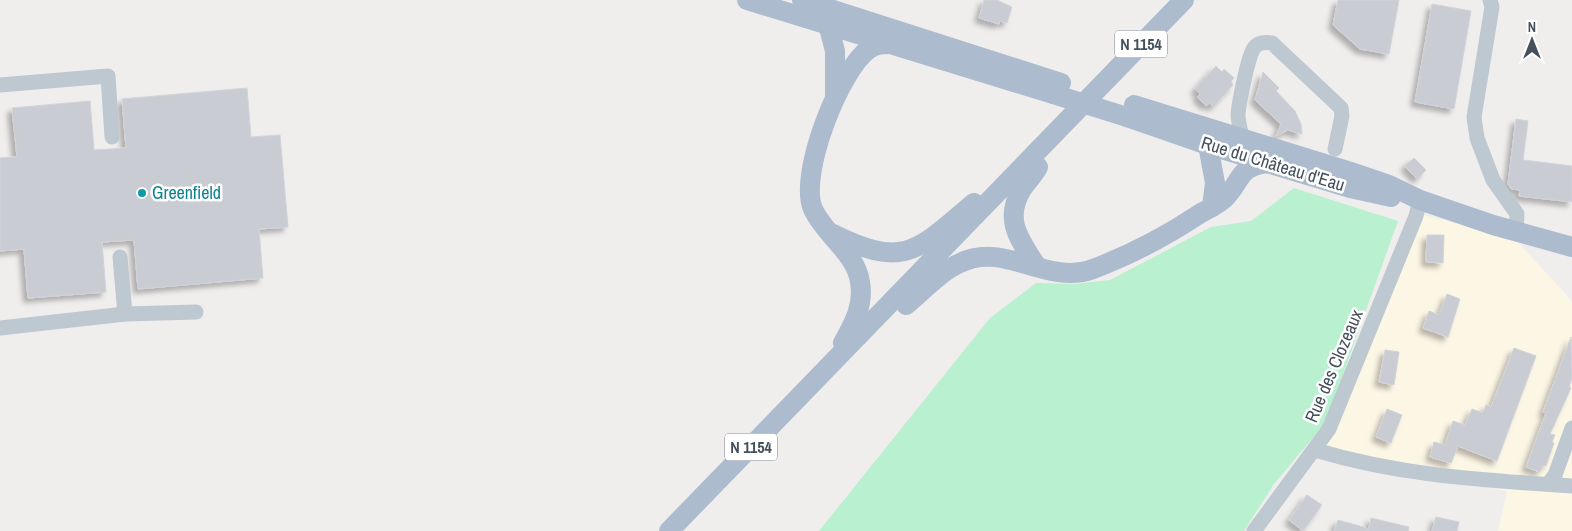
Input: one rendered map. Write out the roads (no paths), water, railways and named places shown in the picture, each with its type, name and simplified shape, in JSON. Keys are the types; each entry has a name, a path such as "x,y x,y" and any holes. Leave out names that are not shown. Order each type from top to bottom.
{"main road":[{"path":"747,0 777,5 828,24 860,29 1131,111"},
{"path":"801,0 891,44 1057,88"},
{"name":"N 1154","path":"668,531 1019,173 1184,0"},
{"path":"828,24 835,51 835,97"},
{"path":"835,51 841,40 860,29"},
{"path":"860,29 861,57"},
{"path":"833,362 859,313 860,281 856,268 812,208 809,192 811,168 835,97 861,57 869,49 879,44 891,44"},
{"name":"Rue du Château d'Eau","path":"1131,111 1238,155 1250,167 1268,163 1350,188 1384,196 1420,200"},
{"name":"Rue du Château d'Eau","path":"1131,111 1208,145 1238,155 1389,185 1420,200 1516,231 1572,246"},
{"path":"1036,267 1016,235 1013,219 1015,206 1022,190 1036,170 1048,142"},
{"path":"1208,145 1214,169 1212,207"},
{"path":"1214,169 1238,155"},
{"path":"884,311 900,311 942,274 959,263 977,256 994,256 1062,273 1075,273 1092,269 1179,228 1224,199 1238,155"},
{"path":"830,233 871,251 887,254 912,250 931,239 993,186 1019,173"}],"street":[{"path":"777,5 801,0"},
{"path":"1490,0 1492,7 1474,117 1477,138 1493,180 1517,214 1516,231"},
{"path":"1238,155 1238,116 1242,92 1253,50 1259,44 1266,42 1272,43 1341,108 1342,116 1335,149"},
{"path":"0,85 108,76 112,137"},
{"name":"Rue des Clozeaux","path":"1254,531 1329,429 1416,216 1420,200"},
{"path":"120,257 125,314"},
{"path":"0,328 125,314 196,312"},
{"path":"1548,484 1555,476 1572,428"},
{"path":"1315,450 1359,463 1443,478 1572,486"}],"place":[{"name":"Greenfield","path":"142,193"}]}
